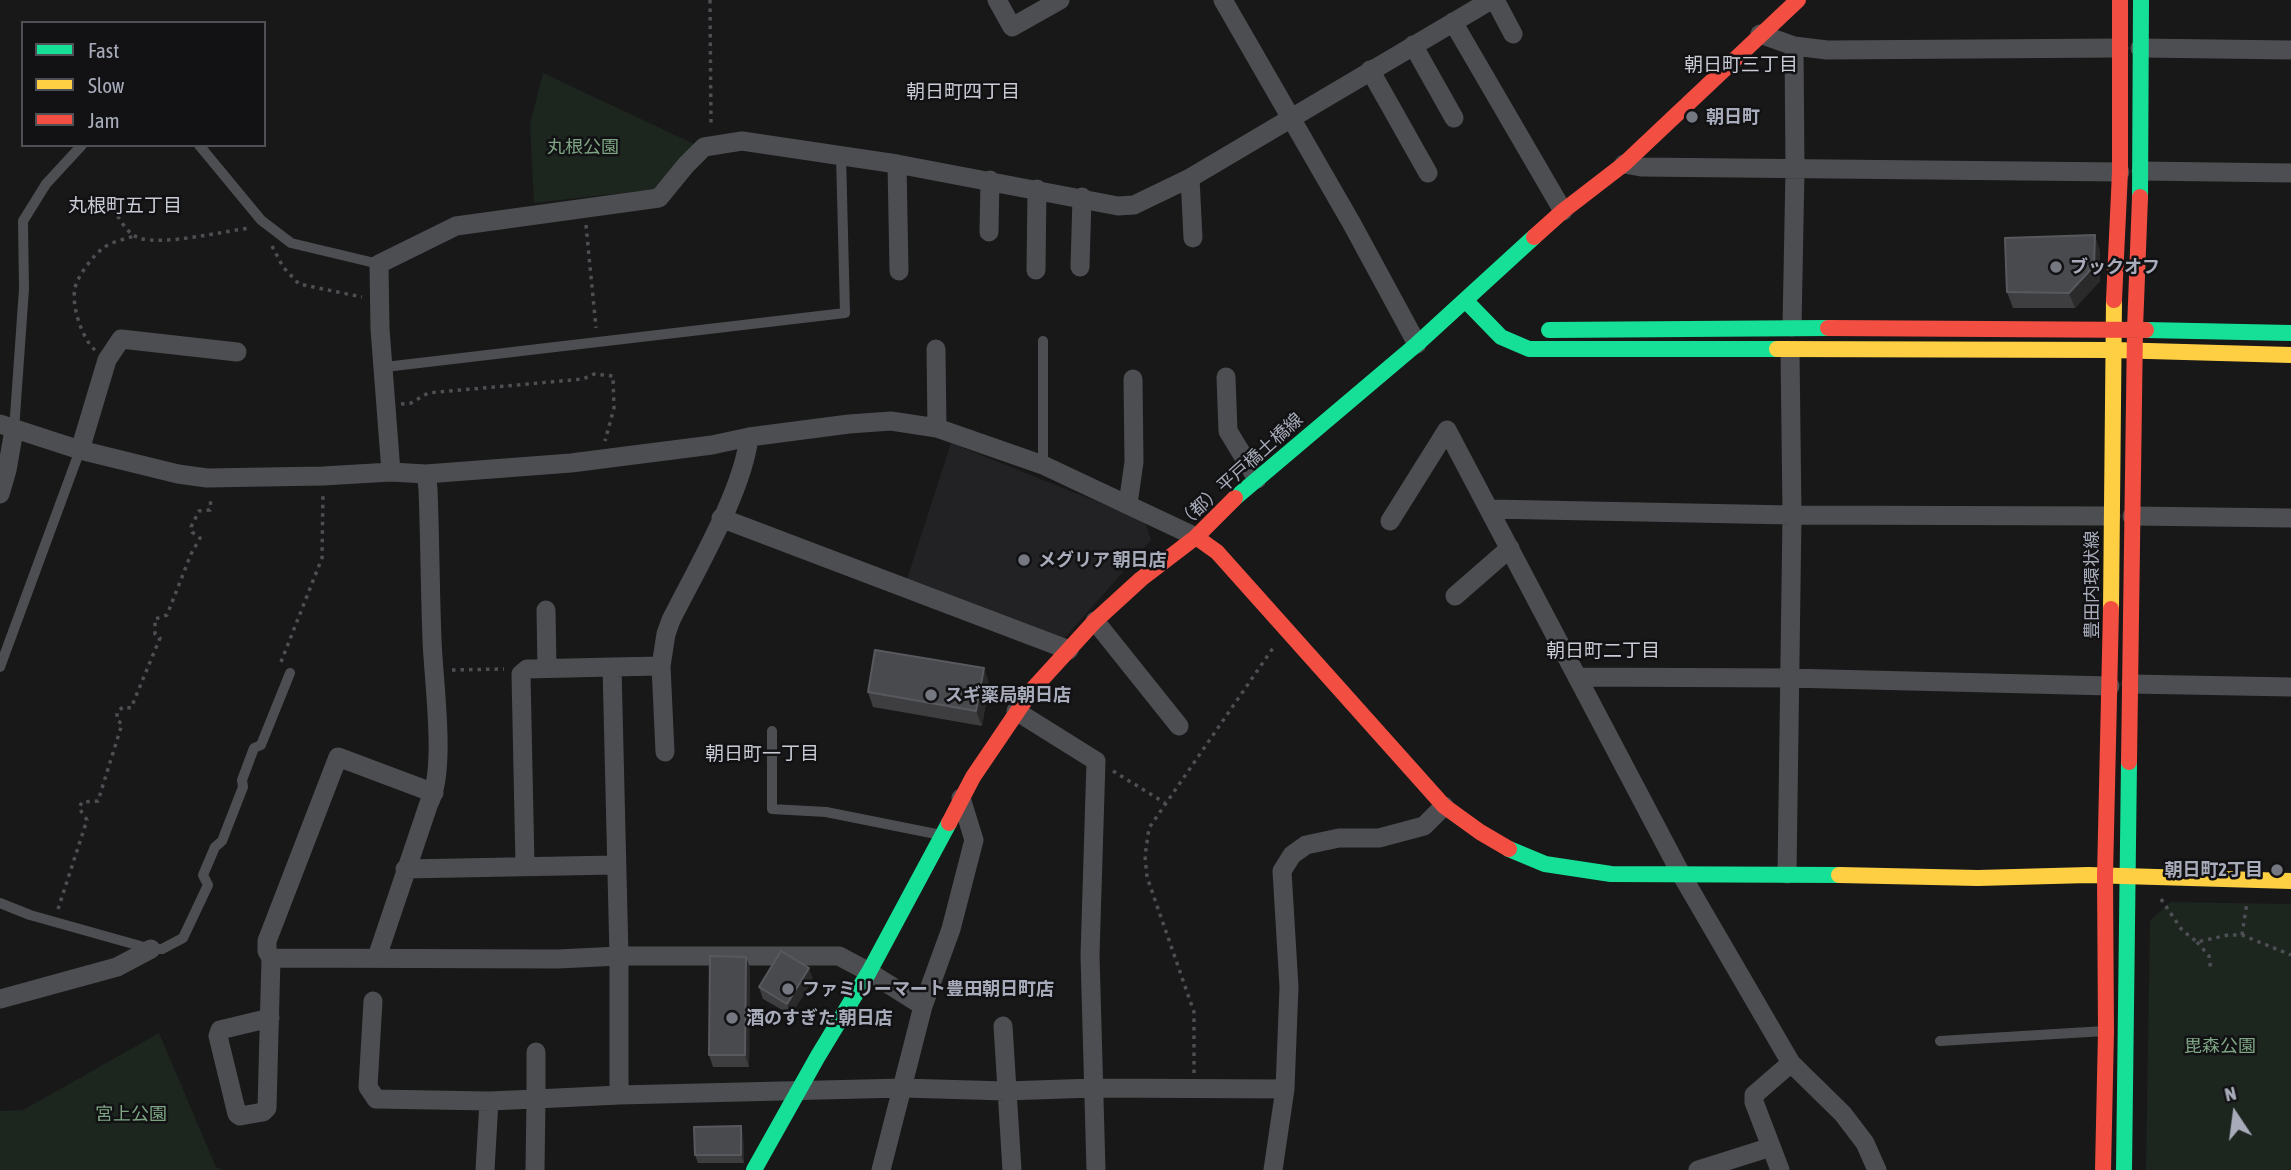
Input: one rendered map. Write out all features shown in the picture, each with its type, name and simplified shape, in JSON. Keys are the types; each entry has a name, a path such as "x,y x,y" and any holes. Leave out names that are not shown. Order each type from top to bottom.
{"street":[{"path":"997,0 1012,27 1060,0"},
{"path":"1223,0 1352,224 1417,344"},
{"path":"391,472 379,264 456,226 659,198 705,147 742,141 990,180 1118,206 1135,205 1190,178 1493,0 1513,34"},
{"name":"（都）平戸橋土橋線","path":"754,1170 869,972 961,798 1032,690 1095,621 1141,579 1196,537 1238,495 1417,344 1563,211 1624,164 1798,0"},
{"name":"豊田内環状線","path":"2103,1170 2113,328 2120,172 2120,0"},
{"path":"2124,1170 2135,328 2141,171 2141,0"},
{"path":"1453,22 1563,211"},
{"path":"1760,34 1794,46 1827,50 2119,48"},
{"path":"1413,46 1454,118"},
{"path":"1792,327 1794,46"},
{"path":"2140,48 2291,50"},
{"path":"1370,71 1428,173"},
{"path":"897,164 899,271"},
{"path":"1624,164 1641,167 2120,172"},
{"path":"2141,171 2291,173"},
{"path":"1190,178 1193,238"},
{"path":"989,232 990,180"},
{"path":"1036,271 1037,189"},
{"path":"1080,267 1082,197"},
{"path":"1465,301 1508,322"},
{"path":"1465,301 1491,330 1513,345 1529,349 2135,351 2291,355"},
{"path":"1529,330 1792,327 2135,328 2291,333"},
{"path":"79,450 107,360 121,339 237,352"},
{"path":"936,349 937,428"},
{"path":"1787,874 1792,515 1790,351"},
{"path":"1226,377 1228,431 1257,479"},
{"path":"1128,504 1134,462 1133,379"},
{"path":"0,494 7,427 79,450 178,474 208,478 391,472 426,474 600,460 849,424 891,421 937,428 1043,465 1196,537 1217,552 1444,806 1490,839 1525,857 1598,873 1981,878 2105,876 2291,881"},
{"path":"1390,521 1447,430 1681,874 1791,1063 1843,1114 1865,1143 1877,1170"},
{"path":"665,752 661,666 666,634 747,458 749,437"},
{"path":"377,957 405,869 434,793 437,745 426,474"},
{"path":"1490,509 1792,515 2111,516"},
{"path":"2132,516 2291,518"},
{"path":"721,518 1069,650"},
{"path":"1455,596 1510,548"},
{"path":"537,668 546,610"},
{"path":"1095,621 1179,726"},
{"path":"526,865 521,674 537,668 661,666"},
{"path":"612,667 619,956 619,1095"},
{"path":"1577,677 1789,678 2110,686"},
{"path":"2131,684 2291,687"},
{"path":"1016,712 1096,761 1090,955 1096,1170"},
{"path":"270,1018 220,1030 218,1036 237,1114 240,1116 263,1112 267,1108 270,1018 271,958 267,951 267,940 338,757 434,793"},
{"path":"881,1170 923,1006 951,929 974,839 961,798"},
{"path":"1273,1170 1285,1089 1289,987 1282,871 1292,855 1306,845 1339,838 1379,838 1424,827 1444,806"},
{"path":"405,869 615,865"},
{"path":"0,999 117,967 151,949"},
{"path":"271,958 839,956 923,1006"},
{"path":"373,1001 368,1087 376,1099 489,1101 903,1088 1006,1091 1093,1088 1285,1089"},
{"path":"1003,1026 1012,1170"},
{"path":"535,1170 536,1052"},
{"path":"1780,1170 1754,1102 1754,1095 1791,1063"},
{"path":"485,1170 489,1101"},
{"path":"1698,1170 1771,1147"}],"lane":[{"path":"7,427 24,289 23,221 46,184 80,147"},
{"path":"201,147 261,220 291,243 379,264"},
{"path":"385,367 845,313 841,155"},
{"path":"1043,341 1043,465"},
{"path":"0,667 79,450"},
{"path":"0,903 151,949 162,949 183,939 208,885 204,875 215,847 222,841 243,788 242,780 254,748 261,745 290,673"},
{"path":"772,731 772,809 826,812 941,835"},
{"path":"1940,1041 2106,1031"}],"path":[{"path":"710,0 711,145"},
{"path":"113,209 126,229 138,238 174,239 260,227"},
{"path":"584,209 597,342"},
{"path":"107,360 89,345 78,322 75,289 87,265 104,246 135,236"},
{"path":"266,237 284,267 299,284 380,300"},
{"path":"386,407 411,402 428,393 583,379 594,374 613,376 614,408 600,460"},
{"path":"276,674 322,558 323,476"},
{"path":"54,921 87,820 79,808 82,803 98,801 122,723 117,720 117,712 123,708 131,708 160,638 155,634 155,618 167,615 200,538 192,532 191,527 199,511 210,510 211,487 208,478"},
{"path":"1194,1089 1194,1013 1147,877 1145,856 1149,828 1279,640"},
{"path":"434,671 537,668"},
{"path":"1096,761 1165,803"},
{"path":"2146,878 2182,930 2209,956 2211,971"},
{"path":"2242,935 2251,880"},
{"path":"2197,942 2228,935 2242,935 2291,955"}],"shaded area":[{"name":"メグリア 朝日店","path":"951,443 1145,521 1151,540 1063,640 907,579"}],"green space":[{"name":"丸根公園","path":"543,73 694,144 657,189 534,203 530,124"},
{"name":"毘森公園","path":"2170,902 2291,904 2291,1170 2146,1170 2150,921"},
{"name":"宮上公園","path":"159,1033 216,1167 224,1170 0,1170 0,1111 23,1110"}],"building":[{"name":"ブックオフ","path":"2095,235 2094,266 2069,293 2007,292 2005,238"},
{"name":"スギ薬局朝日店","path":"875,650 984,668 976,711 868,692"},
{"path":"781,951 809,968 787,1004 759,987"},
{"name":"酒のすぎた 朝日店","path":"710,956 746,957 745,1055 709,1055"},
{"path":"741,1126 741,1155 695,1155 694,1127"}],"traffic: fast":[{"path":"2140,197 2141,0"},
{"path":"1235,498 1417,344 1534,237"},
{"path":"1466,301 1501,337 1529,349 1777,349"},
{"path":"1549,330 1828,328"},
{"path":"2146,330 2291,333"},
{"path":"2124,1170 2129,762"},
{"path":"754,1170 869,972 949,823"},
{"path":"1509,849 1545,864 1611,874 1839,875"}],"traffic: slow":[{"path":"2111,609 2114,300"},
{"path":"1777,349 2113,350 2291,355"},
{"path":"1839,875 1978,878 2089,875 2291,881"}],"traffic: jam":[{"path":"1534,237 1624,164 1798,0"},
{"path":"2114,300 2120,172 2120,0"},
{"path":"2129,762 2135,329 2140,197"},
{"path":"1828,328 2146,330"},
{"path":"949,823 973,777 1032,690 1095,621 1141,579 1196,537 1235,498"},
{"path":"1196,537 1217,552 1444,806 1509,849"},
{"path":"2103,1170 2105,876 2111,609"}],"place":[{"name":"朝日町","path":"1692,117"},
{"name":"ブックオフ","path":"2056,267"},
{"name":"メグリア 朝日店","path":"1024,560"},
{"name":"スギ薬局朝日店","path":"931,695"},
{"name":"朝日町2丁目","path":"2277,870"},
{"name":"ファミリーマート豊田朝日町店","path":"788,989"},
{"name":"酒のすぎた 朝日店","path":"732,1018"}],"district":[{"name":"朝日町三丁目","path":"1741,65"},
{"name":"朝日町四丁目","path":"963,92"},
{"name":"丸根町五丁目","path":"125,206"},
{"name":"朝日町二丁目","path":"1603,651"},
{"name":"朝日町一丁目","path":"762,754"}]}
